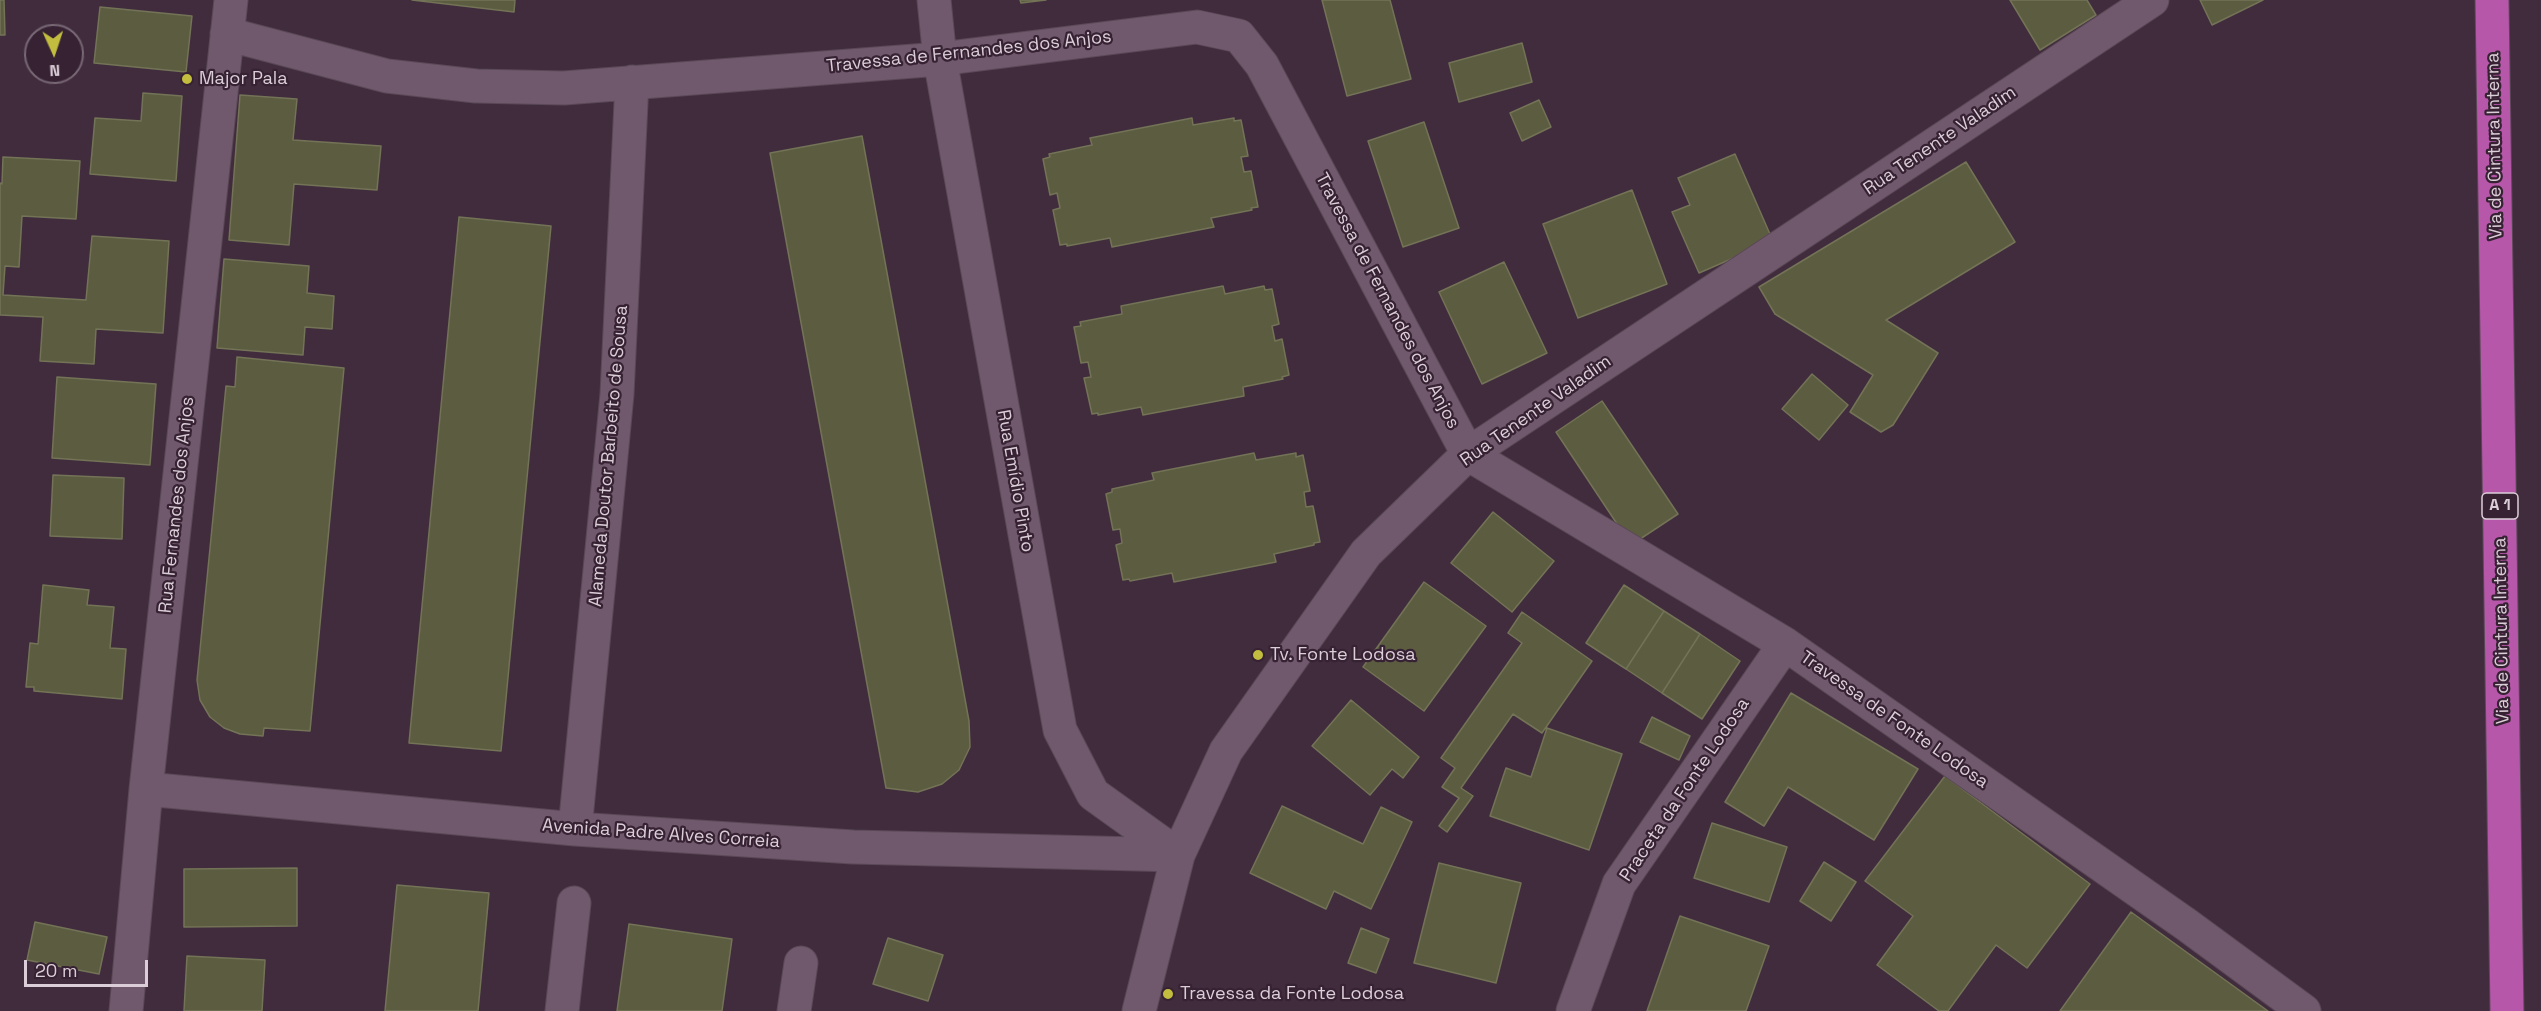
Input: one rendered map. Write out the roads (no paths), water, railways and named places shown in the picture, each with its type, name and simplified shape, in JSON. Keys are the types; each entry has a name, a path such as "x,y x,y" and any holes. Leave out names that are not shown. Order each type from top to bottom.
{"highway":[{"name":"Via de Cintura Interna","path":"2492,0 2507,1011"}],"street":[{"name":"Rua Fernandes dos Anjos","path":"126,1011 146,789 231,0"},
{"name":"Rua Emídio Pinto","path":"934,0 940,59 1060,730 1093,794 1178,855"},
{"name":"Rua Tenente Valadim","path":"1139,1011 1178,855 1226,752 1366,553 1468,454 2152,0"},
{"name":"Travessa de Fernandes dos Anjos","path":"227,34 387,76 453,84 564,88 940,59 1197,27 1239,36 1262,65 1468,454"},
{"name":"Alameda Doutor Barbeito de Sousa","path":"575,829 617,394 632,82"},
{"name":"Travessa de Fonte Lodosa","path":"1468,454 1785,644 2187,925 2304,1011"},
{"name":"Praceta da Fonte Lodosa","path":"1573,1011 1619,884 1785,644"},
{"name":"Avenida Padre Alves Correia","path":"146,789 575,829 853,847 1178,855"},
{"path":"562,1011 574,903"},
{"path":"794,1011 801,963"}],"place":[{"name":"Major Pala","path":"187,79"},
{"name":"Tv. Fonte Lodosa","path":"1258,655"},
{"name":"Travessa da Fonte Lodosa","path":"1168,994"}]}
